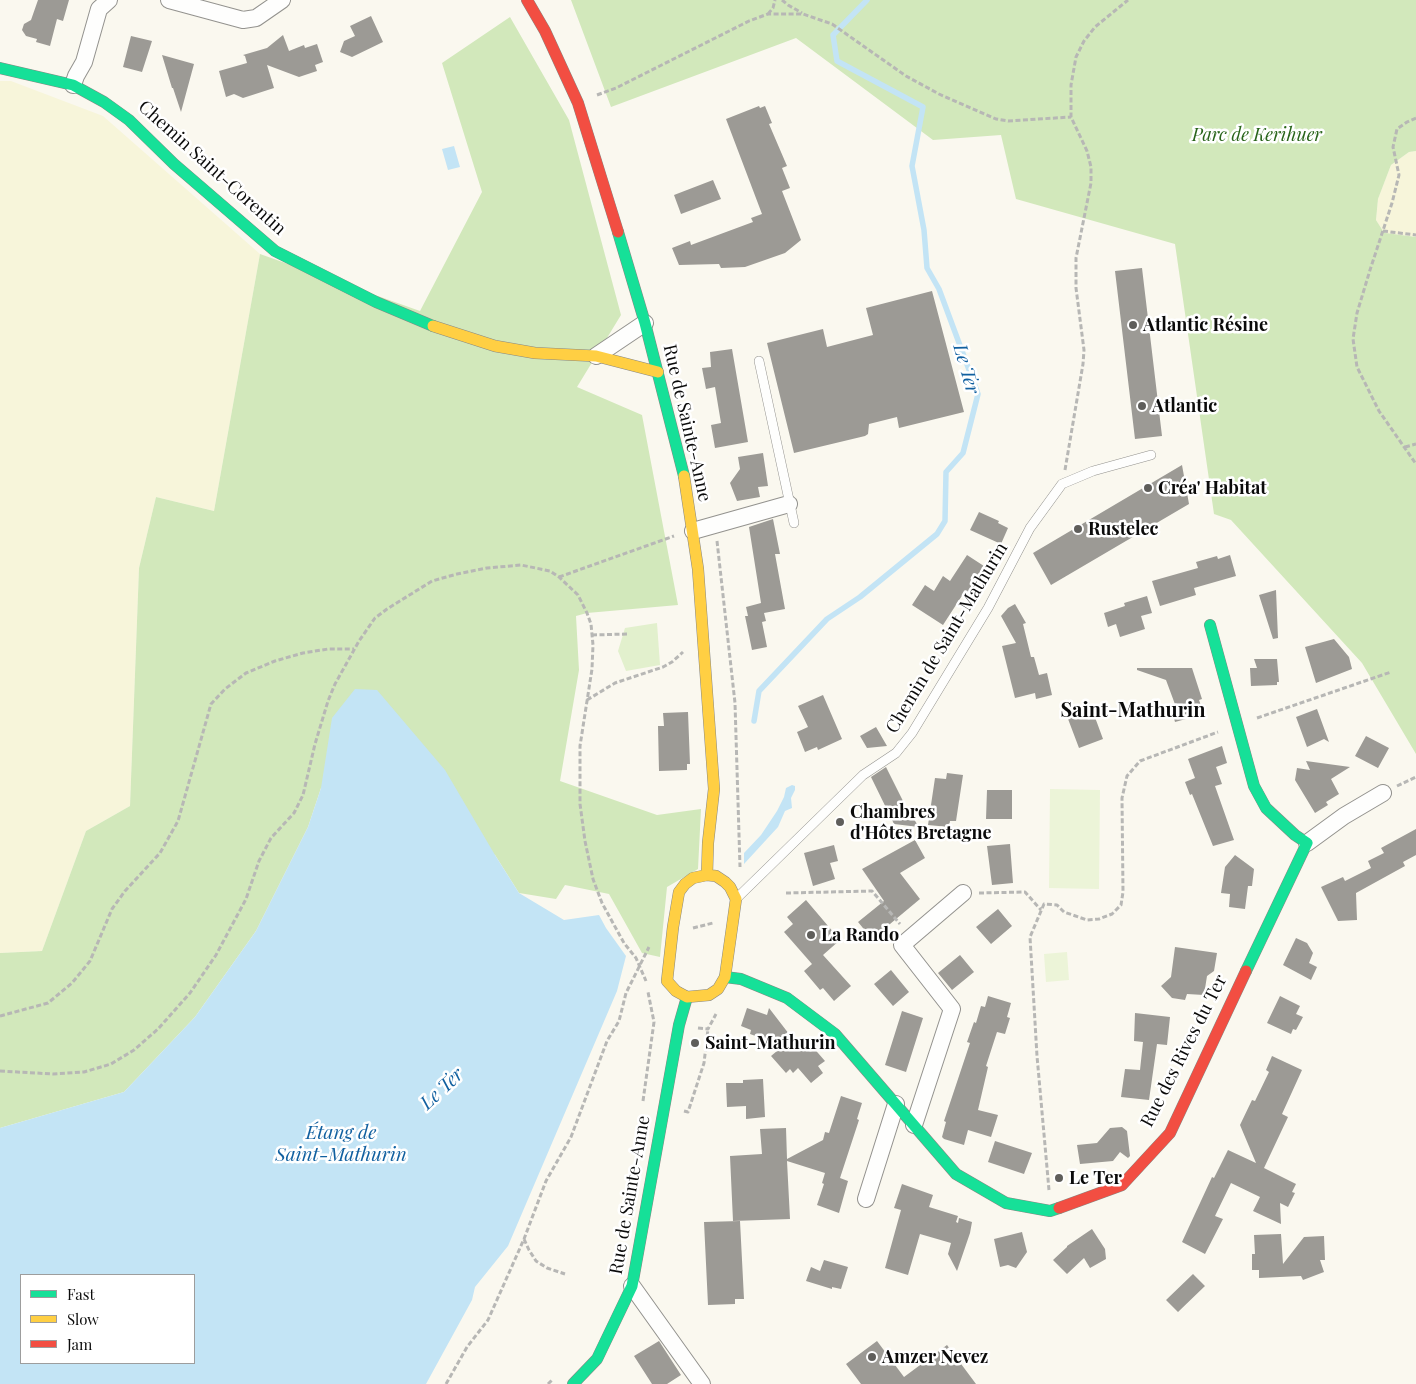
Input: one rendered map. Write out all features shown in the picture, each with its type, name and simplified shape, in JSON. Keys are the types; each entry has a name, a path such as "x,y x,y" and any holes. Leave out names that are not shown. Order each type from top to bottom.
{"street":[{"path":"73,85 84,62 99,10 109,0"},
{"path":"169,0 243,20 256,18 282,0"},
{"name":"Rue de Sainte-Anne","path":"528,0 545,31 578,103 598,162 645,322 683,468 700,594 714,789 708,843 707,875"},
{"name":"Chemin Saint-Corentin","path":"0,68 26,72 73,85 104,102 130,120 174,164 275,252 376,302 435,327 471,340 495,346 535,353 596,356 658,372"},
{"path":"596,356 645,322"},
{"path":"693,531 789,504"},
{"path":"1210,625 1254,786 1266,808 1295,835 1307,843"},
{"name":"Rue des Rives du Ter","path":"725,977 741,979 787,998 835,1034 956,1174 1006,1203 1050,1211 1122,1186 1170,1133 1307,843 1344,816 1383,793"},
{"path":"707,875 716,876 730,887 736,899 725,977 718,989 709,995 687,997 676,991 667,980 679,892 693,878 707,875"},
{"path":"914,1125 952,1009 902,946 963,893"},
{"name":"Rue de Sainte-Anne","path":"573,1384 597,1358 632,1286 679,1026 687,997"},
{"path":"866,1199 896,1104"},
{"path":"632,1286 702,1384"}],"lane":[{"path":"759,360 794,523"},
{"path":"1062,484 1093,472 1151,455"},
{"name":"Chemin de Saint-Mathurin","path":"736,899 863,775 896,753 912,734 988,608 1030,528 1062,484"}],"path":[{"path":"768,14 773,8 775,0"},
{"path":"782,0 803,14 832,24 906,76 939,94 996,119 1008,121 1071,117"},
{"path":"1062,484 1084,350 1076,288 1076,258 1090,183 1091,167 1087,151 1071,117 1071,85 1076,57 1084,41 1095,27 1128,0"},
{"path":"578,103 616,88 749,21 768,14 803,14"},
{"path":"1416,118 1397,129 1393,147 1399,175 1392,204 1357,313 1353,339 1357,367 1378,411 1416,464"},
{"path":"1382,232 1416,235"},
{"path":"1405,447 1416,444"},
{"path":"715,526 720,555 735,703 740,879 745,891"},
{"path":"559,577 675,535 676,545"},
{"path":"0,1071 53,1074 84,1072 111,1064 134,1050 158,1029 190,993 216,955 246,900 259,861 271,838 294,813 303,795 315,744 335,684 354,649 375,618 432,582 456,574 487,568 521,565 541,568 559,577 578,595 587,613 592,635 594,645 592,669 580,746 580,804 593,879 602,903 624,943 636,958 646,980 654,1022 642,1098 643,1106"},
{"path":"592,635 627,634"},
{"path":"586,701 615,683 663,667 672,662 683,654 682,645"},
{"path":"0,1016 48,1003 72,983 90,962 112,909 125,891 160,853 178,821 211,704 225,689 246,673 303,652 328,649 354,649"},
{"path":"1050,1211 1037,1056 1030,937 1044,904 1057,905 1064,912 1087,920 1099,919 1112,914 1121,905 1123,892 1122,798 1127,776 1140,761 1237,725 1391,672"},
{"path":"786,894 872,892 896,919"},
{"path":"963,893 1025,892 1042,910"},
{"path":"446,1384 467,1347 488,1320 524,1239 546,1181 571,1137 607,1041 619,1021 626,993 638,966"},
{"path":"524,1239 536,1261 547,1268 565,1274"},
{"path":"548,1384 555,1378"}],"shaded area":[{"path":"0,81 11,81 103,116 260,254 214,511 156,497 139,568 130,806 86,831 42,951 0,953"},
{"path":"1416,151 1416,237 1386,233 1376,220 1378,199 1391,165 1409,152"}],"green space":[{"name":"Parc de Kerihuer","path":"571,0 1416,0 1416,151 1409,152 1391,165 1378,199 1376,220 1386,233 1416,237 1416,754 1362,663 1231,520 1214,514 1175,244 1016,199 1001,135 933,140 796,38 611,107"},
{"path":"510,17 569,120 621,315 577,387 642,415 678,605 587,613 576,616 579,670 560,781 657,815 701,809 698,869 667,887 660,957 642,953 609,894 565,885 556,899 519,893 495,855 321,788 308,827 256,931 195,1017 124,1092 0,1128 0,953 42,951 86,831 130,806 139,568 156,497 214,511 260,254 420,311 482,192 442,63"},
{"path":"657,623 660,665 626,671 618,651 625,628"},
{"path":"1050,789 1100,790 1099,889 1049,888"},
{"path":"1067,952 1069,980 1046,982 1044,954"}],"water":[{"path":"454,146 460,167 448,170 442,149"},
{"name":"Étang de Saint-Mathurin","path":"355,689 377,690 445,770 519,893 564,920 599,915 626,956 617,991 508,1246 475,1287 472,1300 426,1384 0,1384 0,1128 124,1092 195,1017 256,931 308,827 321,788 332,718"},
{"path":"792,785 795,786 795,790 791,798 792,808 785,811 778,827 744,864 744,853 761,835 777,811 786,788"}],"building":[{"path":"38,0 69,0 63,21 57,19 50,46 36,42 37,39 26,36 22,30 24,24 31,20"},
{"path":"371,16 383,42 352,57 340,52 344,41 355,36 350,26"},
{"path":"283,35 289,51 304,45 305,48 317,44 323,62 315,65 317,71 299,77 267,65 274,88 243,98 234,94 226,97 219,71 247,63 243,55 267,48"},
{"path":"131,36 152,41 142,72 123,67"},
{"path":"162,55 194,64 181,112 172,88"},
{"path":"759,106 760,108 765,106 772,123 769,124 787,166 782,168 790,188 782,191 801,240 785,253 745,267 721,268 719,264 679,265 672,248 690,241 691,245 753,222 751,218 762,214 726,119"},
{"path":"713,180 721,199 681,214 674,195"},
{"path":"1142,268 1162,436 1135,439 1115,271"},
{"path":"932,291 964,412 899,428 897,417 869,424 868,434 865,436 794,453 767,343 823,329 827,347 873,335 866,308"},
{"path":"732,349 748,442 715,448 711,425 721,423 715,387 706,389 702,368 711,367 710,352"},
{"path":"763,453 768,486 758,487 760,497 737,501 730,483 740,469 738,457"},
{"path":"1182,465 1189,504 1051,585 1033,553"},
{"path":"979,512 999,521 998,523 1008,528 1001,544 970,530"},
{"path":"773,519 780,554 775,554 785,609 764,613 766,621 762,622 767,647 752,650 745,616 748,616 746,607 761,603 749,527"},
{"path":"967,555 987,568 980,579 983,581 976,598 965,591 943,625 912,605 925,585 934,591 943,576 950,581"},
{"path":"1230,555 1236,576 1194,588 1196,595 1160,606 1152,581 1198,568 1196,562 1217,556 1218,559"},
{"path":"1276,590 1278,638 1273,639 1259,595"},
{"path":"1147,596 1152,613 1141,616 1145,629 1120,637 1116,624 1108,627 1104,613 1125,606 1124,603"},
{"path":"1015,604 1026,623 1023,624 1031,657 1034,657 1039,675 1047,673 1052,695 1036,699 1035,693 1015,698 1002,646 1016,643 1001,616 1008,608"},
{"path":"1334,639 1349,657 1352,669 1316,683 1305,647"},
{"path":"1254,659 1277,659 1279,682 1277,682 1277,685 1251,686 1250,668 1257,668"},
{"path":"1137,668 1192,668 1202,699 1199,700 1204,714 1175,722 1171,708 1176,707 1166,680 1137,670"},
{"path":"823,695 842,739 818,750 817,747 805,752 797,732 808,727 798,706"},
{"path":"1089,701 1103,739 1079,748 1065,711"},
{"path":"1317,709 1329,742 1324,739 1307,747 1296,717"},
{"path":"688,712 690,764 687,764 687,770 659,771 658,726 664,726 663,713"},
{"path":"876,727 887,746 867,748 860,736"},
{"path":"1366,736 1389,748 1378,768 1355,756"},
{"path":"1222,746 1227,763 1216,767 1222,784 1215,786 1234,840 1213,846 1192,794 1190,795 1185,782 1195,778 1188,759"},
{"path":"1306,761 1350,767 1331,779 1339,794 1326,802 1328,805 1315,813 1295,780 1297,768 1310,770"},
{"path":"886,767 906,807 919,827 894,824 871,777"},
{"path":"947,773 963,775 956,821 950,821 949,827 928,825 935,778 946,779"},
{"path":"987,790 1012,790 1012,819 986,819"},
{"path":"1416,829 1416,855 1403,862 1405,866 1356,893 1357,920 1338,921 1321,887 1343,877 1345,881 1371,868 1368,861 1384,853 1381,848"},
{"path":"915,840 925,858 900,873 920,899 872,939 858,922 884,901 862,869"},
{"path":"1010,844 1013,883 992,885 987,846"},
{"path":"834,845 838,861 830,863 835,879 813,886 804,853"},
{"path":"1235,855 1254,869 1252,886 1248,886 1245,909 1229,907 1230,894 1221,893 1225,867"},
{"name":"La Rando","path":"806,900 840,940 823,955 851,986 834,1001 823,988 820,990 804,971 812,964 784,932 793,924 787,917"},
{"path":"998,909 1012,926 991,944 976,927"},
{"path":"1296,938 1307,943 1313,953 1309,963 1317,967 1311,980 1283,965"},
{"path":"1175,947 1217,953 1214,971 1207,976 1204,995 1187,994 1185,1000 1172,998 1161,986 1171,977"},
{"path":"960,955 974,972 952,990 938,973"},
{"path":"891,970 909,992 893,1006 874,984"},
{"path":"988,996 1011,1003 1007,1017 1010,1018 1005,1034 997,1032 986,1066 988,1067 978,1110 998,1115 991,1137 968,1130 964,1145 942,1137 946,1122 944,1121 970,1043 967,1042 974,1022 976,1023 981,1006 985,1007"},
{"path":"1280,996 1300,1006 1296,1014 1303,1017 1296,1030 1293,1029 1291,1034 1267,1023"},
{"path":"747,1008 767,1015 769,1008 799,1047 801,1045 805,1050 811,1045 825,1061 818,1066 823,1073 811,1083 798,1068 793,1073 790,1069 786,1073 771,1056 783,1046 750,1034 751,1030 741,1026"},
{"path":"902,1011 923,1018 906,1072 885,1065"},
{"path":"1135,1013 1170,1017 1167,1045 1157,1044 1149,1100 1121,1097 1125,1069 1140,1070 1143,1042 1134,1041"},
{"path":"1272,1056 1302,1070 1282,1114 1288,1117 1264,1168 1296,1184 1292,1192 1295,1193 1288,1207 1280,1203 1281,1224 1253,1211 1260,1197 1231,1183 1215,1216 1223,1219 1205,1254 1182,1242 1212,1177 1214,1178 1228,1150 1256,1163 1240,1125 1252,1100 1255,1101 1269,1072 1266,1070"},
{"path":"763,1079 765,1117 746,1119 746,1106 727,1107 726,1083 743,1083 743,1080"},
{"path":"841,1096 862,1103 857,1119 859,1120 840,1178 848,1181 839,1213 817,1205 824,1184 822,1183 825,1173 787,1161 790,1219 733,1221 730,1156 762,1154 760,1129 786,1128 787,1159 823,1140 825,1132 829,1133"},
{"path":"1122,1127 1127,1131 1130,1156 1128,1158 1120,1152 1113,1161 1080,1164 1077,1145 1097,1143 1110,1128"},
{"path":"995,1141 1032,1153 1024,1174 988,1162"},
{"path":"902,1184 933,1195 929,1207 958,1216 956,1222 958,1223 959,1218 972,1222 957,1271 948,1254 951,1243 920,1234 908,1275 885,1268 901,1210 894,1208"},
{"path":"740,1221 744,1299 735,1299 735,1304 708,1305 704,1222"},
{"path":"1092,1229 1105,1249 1106,1259 1090,1268 1084,1258 1067,1274 1053,1260 1067,1246"},
{"path":"1022,1232 1027,1252 1016,1268 1008,1265 1000,1267 994,1239"},
{"path":"1281,1234 1283,1264 1304,1237 1324,1236 1325,1260 1320,1260 1324,1272 1303,1280 1301,1276 1259,1278 1259,1270 1252,1270 1252,1254 1255,1254 1254,1235"},
{"path":"824,1260 848,1267 841,1289 832,1287 832,1289 806,1281 811,1267 820,1271"},
{"path":"1193,1274 1205,1286 1178,1312 1166,1300"},
{"path":"659,1341 681,1375 667,1384 652,1384 634,1356"},
{"name":"Amzer Nevez","path":"877,1341 904,1377 947,1345 976,1384 861,1384 846,1364"}],"waterway":[{"name":"Le Ter","path":"754,721 759,691 827,619 860,597 937,534 945,521 946,472 963,453 978,394 939,289 927,268 924,230 912,166 923,107 837,61 833,35 867,0"}],"traffic: fast":[{"path":"0,68 73,85 104,102 129,120 174,164 275,251 376,302 433,326"},
{"path":"618,232 645,323 684,476"},
{"path":"1210,625 1254,786 1266,808 1295,835 1307,843 1246,971"},
{"path":"725,977 741,979 787,998 835,1034 956,1174 1006,1203 1050,1211 1059,1208"},
{"path":"573,1384 597,1359 632,1286 679,1025 687,997"}],"traffic: slow":[{"path":"433,326 495,346 535,353 596,356 658,372"},
{"path":"684,476 698,569 714,789 708,843 707,875"},
{"path":"707,875 716,876 725,882 736,899 725,977 718,989 709,995 687,997 676,991 667,981 673,927 679,892 693,878 707,875"}],"traffic: jam":[{"path":"527,0 545,31 578,103 618,232"},
{"path":"1059,1208 1122,1185 1170,1133 1246,971"}],"place":[{"name":"Atlantic Résine","path":"1133,325"},
{"name":"Atlantic","path":"1142,406"},
{"name":"Créa' Habitat","path":"1148,488"},
{"name":"Rustelec","path":"1078,529"},
{"name":"Chambres d'Hôtes Bretagne","path":"840,822"},
{"name":"La Rando","path":"811,935"},
{"name":"Saint-Mathurin","path":"695,1043"},
{"name":"Le Ter","path":"1059,1178"},
{"name":"Amzer Nevez","path":"872,1357"}],"district":[{"name":"Saint-Mathurin","path":"1133,711"}]}
